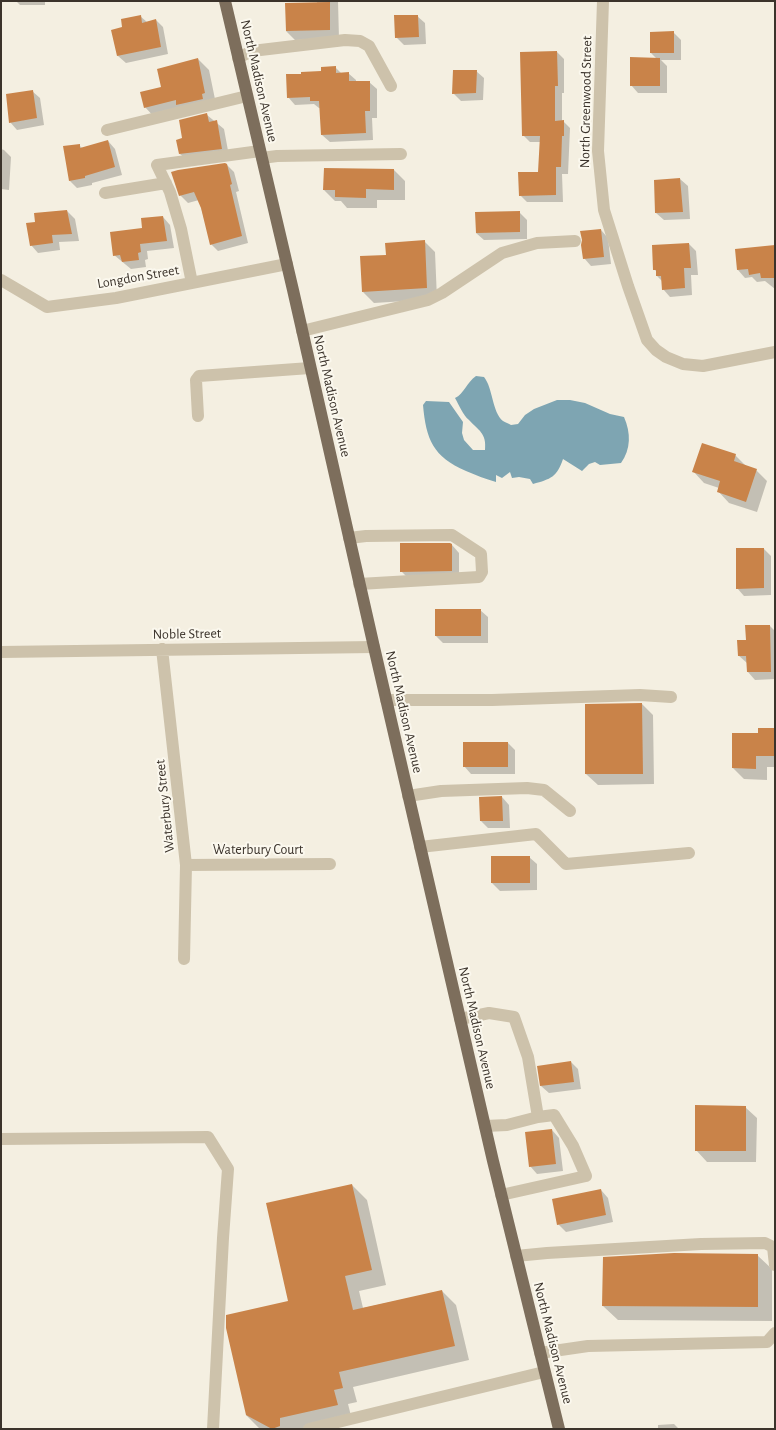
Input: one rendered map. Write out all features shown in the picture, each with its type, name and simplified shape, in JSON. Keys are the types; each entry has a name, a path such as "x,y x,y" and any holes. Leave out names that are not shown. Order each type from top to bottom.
{"main road":[{"name":"North Madison Avenue","path":"225,1 287,264 359,584 460,1019 558,1429"}],"street":[{"name":"North Greenwood Street","path":"603,1 598,151 604,210 647,340 656,350 666,357 683,364 703,366 775,352"},
{"path":"238,58 252,51 345,40 360,41 369,46 391,86"},
{"path":"107,130 247,96"},
{"path":"192,283 181,229 170,192 157,165 261,154 277,156 401,154"},
{"path":"105,193 166,183"},
{"path":"302,331 428,300 442,293 502,254 537,243 575,241"},
{"name":"Longdon Street","path":"1,280 47,306 116,298 287,264"},
{"path":"198,416 196,380 199,376 310,368"},
{"path":"349,538 366,536 452,535 481,554 482,572 479,577 359,584"},
{"name":"Noble Street","path":"1,652 374,647"},
{"name":"Waterbury Street","path":"162,649 186,865 184,959"},
{"path":"386,700 492,700 640,696 671,697"},
{"path":"408,796 441,791 527,788 544,790 570,811"},
{"path":"420,847 536,834 566,864 689,853"},
{"name":"Waterbury Court","path":"186,865 330,864"},
{"path":"460,1019 489,1013 514,1017 528,1057 538,1117"},
{"path":"485,1126 507,1125 538,1117 554,1115 573,1146 586,1176 501,1194"},
{"path":"1,1139 208,1136 228,1169 213,1429"},
{"path":"516,1256 701,1244 765,1243 773,1247 775,1265"},
{"path":"540,1353 588,1346 767,1342 775,1333"},
{"path":"309,1429 335,1426 544,1372"}],"water":[{"path":"476,376 484,377 499,417 511,425 518,424 525,415 534,409 557,400 570,400 585,403 610,414 624,417 628,429 629,441 624,458 621,463 600,465 595,462 589,464 582,471 563,459 556,474 549,479 533,484 530,479 519,477 512,478 510,472 502,478 496,475 496,482 455,466 446,460 433,446 426,428 423,405 426,401 449,402 463,422 462,433 464,440 473,450 485,450 485,440 481,432 467,418 455,398 461,394 470,381"}],"building":[{"path":"330,2 330,30 286,31 285,3"},
{"path":"141,15 142,23 156,19 161,47 117,56 111,30 122,27 121,19"},
{"path":"394,15 418,15 419,37 395,38"},
{"path":"674,31 674,53 650,53 650,32"},
{"path":"557,51 558,86 555,86 555,121 564,120 564,136 562,136 561,167 556,167 556,195 519,196 518,172 538,172 540,136 522,136 520,52"},
{"path":"630,57 660,58 660,86 630,86"},
{"path":"198,58 205,93 202,94 203,99 176,105 176,100 144,108 140,92 161,87 157,69"},
{"path":"336,66 336,73 349,72 349,81 370,81 370,111 365,111 366,133 321,135 319,101 310,101 310,97 287,98 286,74 301,74 301,72 321,71 321,67"},
{"path":"453,70 477,70 476,93 452,94"},
{"path":"33,90 37,118 9,123 6,94"},
{"path":"207,113 209,122 217,120 222,149 179,154 176,140 182,138 179,120"},
{"path":"108,140 115,167 85,176 85,178 69,181 63,146 80,144 80,148"},
{"path":"225,163 227,164 232,184 230,185 242,236 210,245 201,208 194,192 179,196 171,172"},
{"path":"324,168 394,169 394,190 366,189 366,198 335,197 335,190 323,190"},
{"path":"680,178 683,212 655,213 654,180"},
{"path":"67,210 72,234 52,235 53,243 30,246 26,223 35,222 34,213"},
{"path":"520,211 520,232 476,233 475,212"},
{"path":"163,216 167,241 140,244 141,252 138,253 139,260 122,262 120,255 113,256 110,232 142,228 141,218"},
{"path":"601,229 604,257 583,259 580,231"},
{"path":"425,240 427,288 362,292 360,256 386,255 385,243"},
{"path":"689,243 691,268 684,268 685,288 662,290 661,276 656,276 656,270 653,270 652,245"},
{"path":"775,245 775,278 761,278 760,273 749,275 748,269 737,270 735,249"},
{"path":"702,443 736,454 734,461 757,469 746,502 717,492 720,481 692,472"},
{"path":"400,543 452,544 452,571 400,572"},
{"path":"736,548 764,548 764,588 736,589"},
{"path":"435,609 481,609 481,636 435,636"},
{"path":"745,625 770,625 771,672 747,672 746,656 738,656 737,640 746,640"},
{"path":"642,703 643,774 585,774 585,704"},
{"path":"758,728 775,728 775,756 756,756 756,769 732,768 732,733 758,733"},
{"path":"463,742 508,742 508,767 463,767"},
{"path":"502,796 503,821 480,821 479,797"},
{"path":"491,856 530,856 530,883 491,883"},
{"path":"571,1061 574,1082 540,1086 537,1066"},
{"path":"695,1105 746,1106 746,1151 695,1151"},
{"path":"552,1129 556,1164 529,1167 525,1132"},
{"path":"352,1184 372,1270 345,1276 353,1310 442,1290 455,1346 339,1372 343,1388 334,1390 338,1405 280,1418 280,1426 272,1429 246,1415 226,1328 226,1315 288,1301 266,1203"},
{"path":"601,1189 606,1215 557,1225 552,1199"},
{"path":"674,1253 758,1254 758,1307 602,1306 603,1257"}]}
